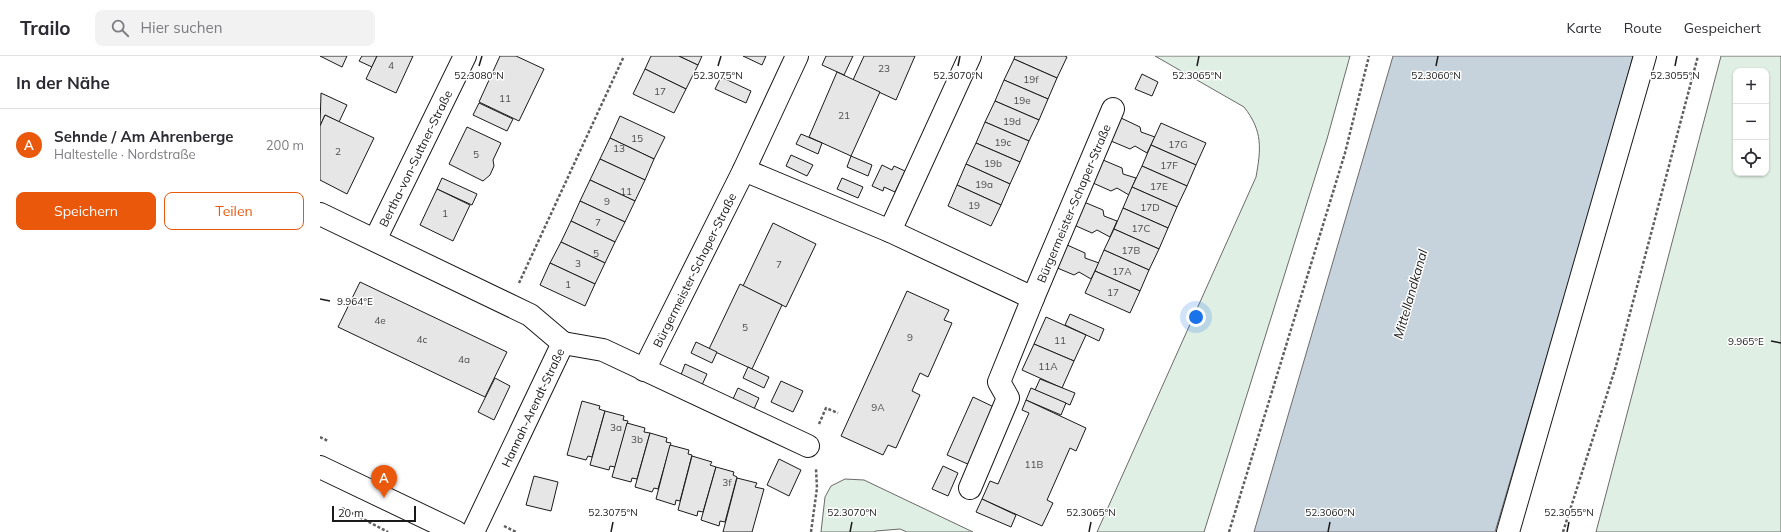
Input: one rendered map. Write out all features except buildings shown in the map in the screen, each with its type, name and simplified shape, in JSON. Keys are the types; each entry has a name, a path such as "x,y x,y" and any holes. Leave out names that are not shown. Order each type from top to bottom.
{"street":[{"name":"Bertha-von-Suttner-Straße","path":"375,240 465,56"},
{"name":"Bürgermeister-Schaper-Straße","path":"644,370 744,170 797,56"},
{"path":"890,231 970,56"},
{"path":"1508,532 1645,56"},
{"name":"Bürgermeister-Schaper-Straße","path":"970,488 1008,398 999,382 1033,298 1114,109"},
{"name":"Bürgermeister-Schaper-Straße","path":"744,170 890,231 1033,298"},
{"name":"Hannah-Arendt-Straße","path":"320,214 530,315 563,343 473,532"},
{"path":"563,343 602,350 808,446"},
{"path":"320,467 456,532"}],"path":[{"path":"509,304 624,56"},
{"path":"1229,532 1345,153 1369,56"},
{"path":"1563,532 1616,366 1698,56"},
{"path":"823,416 826,408 838,413"},
{"path":"808,446 813,456 817,476 811,532"},
{"path":"338,506 388,532"}],"green space":[{"path":"1155,56 1350,56 1327,139 1204,532 1097,532 1256,177 1259,158 1259,140 1255,124 1244,107"},
{"path":"1721,56 1781,56 1781,532 1596,532"},
{"path":"845,479 864,480 973,532 907,532 900,529 874,532 821,532 825,497 831,486"}],"water":[{"name":"Mittellandkanal","path":"1393,56 1633,56 1589,214 1495,532 1254,532"}],"place":[{"name":"Sehnde / Am Ahrenberge","path":"384,498"}]}
